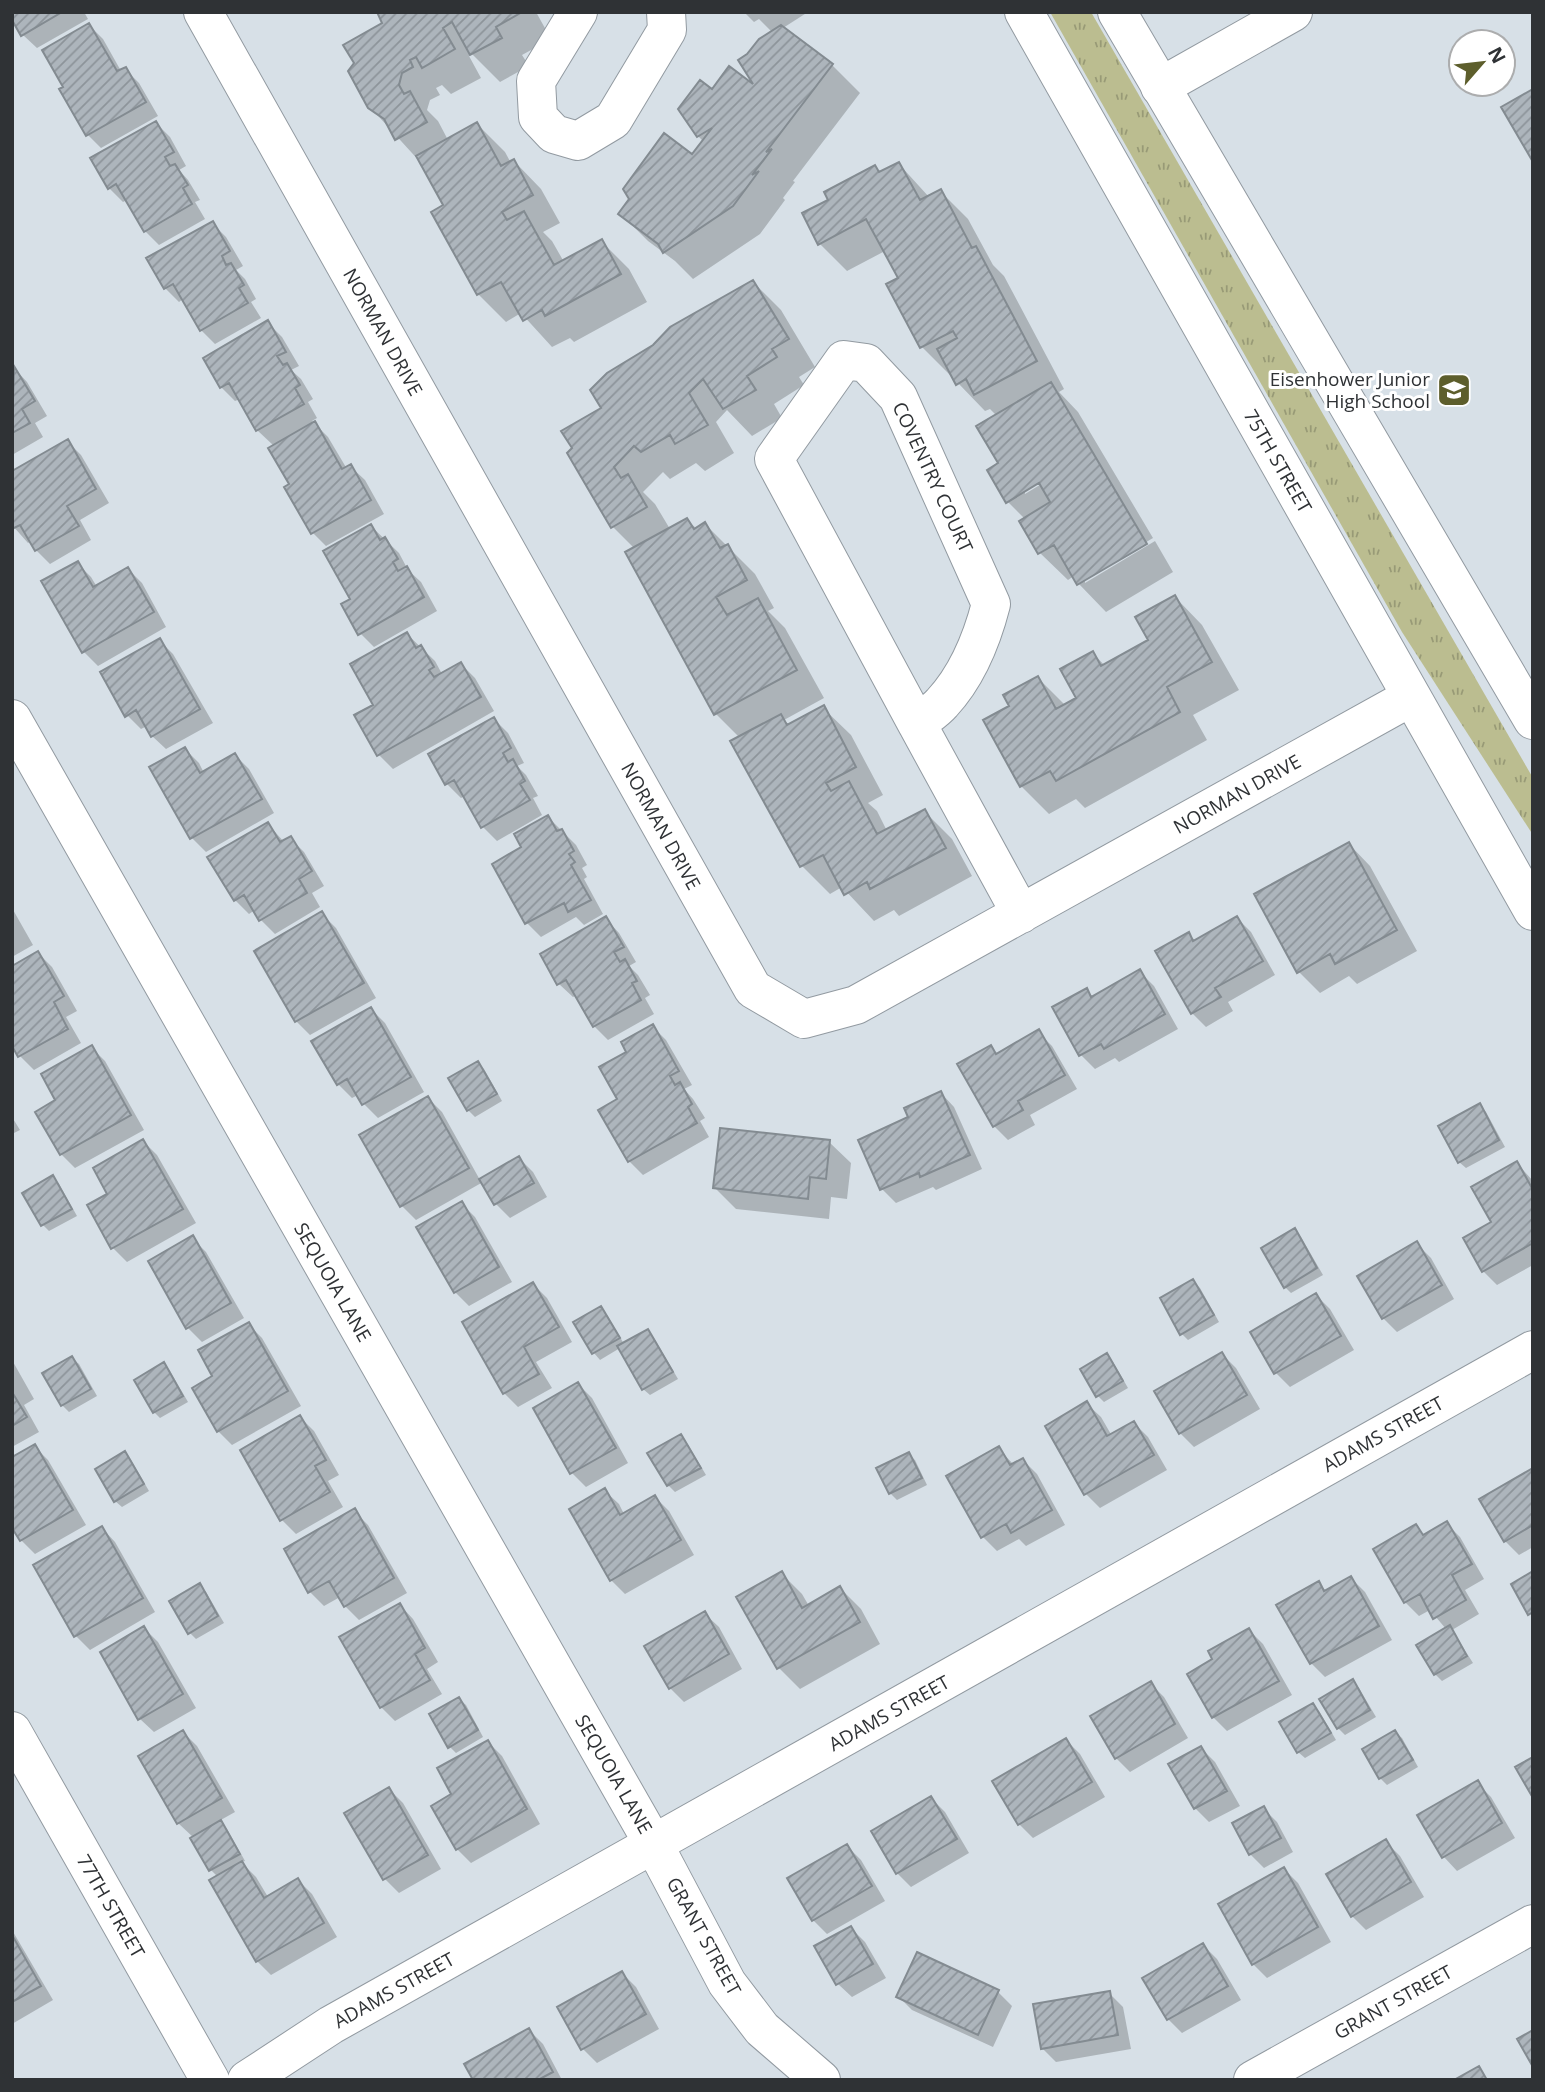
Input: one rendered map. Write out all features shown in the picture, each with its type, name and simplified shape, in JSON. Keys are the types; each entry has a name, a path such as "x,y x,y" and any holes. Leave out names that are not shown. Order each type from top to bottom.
{"street":[{"path":"578,12 537,81 537,117 554,134 578,141 613,120 667,30 666,12"},
{"name":"75TH STREET","path":"1024,12 1533,911"},
{"path":"1117,12 1533,720"},
{"path":"1160,87 1293,12"},
{"name":"NORMAN DRIVE","path":"207,14 753,989 804,1019 856,1005 1411,696"},
{"name":"COVENTRY COURT","path":"917,724 942,703 966,669 984,630 991,604 898,397 866,363 844,360 774,459 917,724 1021,914"},
{"name":"SEQUOIA LANE","path":"12,719 654,1844"},
{"name":"ADAMS STREET","path":"247,2080 331,2025 1533,1350"},
{"name":"77TH STREET","path":"12,1731 210,2080"},
{"name":"GRANT STREET","path":"654,1844 727,1983 762,2029 821,2080"},
{"name":"GRANT STREET","path":"1253,2080 1533,1924"}],"green space":[{"path":"1050,12 1091,12 1533,778 1533,835 1402,632"}],"building":[{"path":"12,12 62,12 21,36 12,20"},
{"path":"377,12 522,12 496,27 502,38 470,55 452,22 443,28 455,49 422,68 416,57 410,60 413,67 402,73 399,85 404,94 410,91 427,122 395,140 384,119 368,108 348,71 354,63 343,45 382,23"},
{"path":"89,23 117,71 126,67 146,102 86,136 59,89 63,87 42,50"},
{"path":"781,25 833,64 766,152 772,149 733,206 663,253 658,244 618,214 629,199 623,189 664,133 692,154 712,128 697,137 678,109 700,80 712,89 729,66 753,84 738,60 747,54 759,39"},
{"path":"1533,89 1533,162 1501,107"},
{"path":"156,121 174,152 165,157 170,166 175,164 188,185 183,188 192,204 144,232 116,184 108,189 90,158"},
{"path":"477,122 501,166 514,159 533,195 502,212 507,220 524,211 554,265 602,239 621,274 545,316 542,310 523,321 501,282 477,295 431,212 443,205 416,156"},
{"path":"899,162 920,200 941,189 972,248 976,246 1037,361 974,395 966,379 956,385 937,349 957,338 953,331 920,348 886,284 898,278 866,219 818,245 802,213 828,200 824,192 875,165 879,172"},
{"path":"213,221 230,251 222,256 226,265 231,263 244,285 239,288 248,303 200,331 173,284 164,289 146,258"},
{"path":"753,280 789,339 772,349 777,357 747,376 756,390 723,409 703,379 689,393 708,425 675,444 670,435 641,452 634,446 614,467 621,478 628,474 647,507 611,528 567,453 572,448 561,431 601,408 590,390 607,373 653,345 670,327"},
{"path":"268,320 286,352 277,356 283,365 287,363 300,385 295,388 304,404 256,431 229,383 220,388 203,358"},
{"path":"14,366 35,401 22,409 30,423 12,433"},
{"path":"1051,382 1147,544 1077,585 1054,545 1038,554 1019,521 1050,502 1039,483 1006,503 987,470 998,463 976,426"},
{"path":"315,421 342,469 351,464 371,500 311,534 284,487 289,484 268,448"},
{"path":"68,439 96,489 67,506 79,526 35,551 20,525 12,529 12,471"},
{"path":"687,518 694,529 705,522 720,548 728,544 747,580 716,597 727,615 758,598 797,670 714,715 625,552"},
{"path":"371,524 380,540 385,537 398,559 393,562 398,571 407,566 424,597 358,635 341,604 350,599 323,551"},
{"path":"78,561 93,587 128,567 154,612 82,653 41,581"},
{"path":"1175,595 1212,662 1167,687 1180,712 1056,781 1050,771 1020,787 983,720 1009,706 1003,695 1038,676 1056,709 1076,698 1060,669 1093,651 1101,666 1148,640 1135,617"},
{"path":"407,632 416,648 421,645 434,667 429,670 434,677 461,662 481,697 377,756 354,715 373,705 350,664"},
{"path":"160,638 200,709 151,737 136,710 125,717 100,672"},
{"path":"824,705 856,767 826,783 831,791 849,781 877,834 925,809 946,848 870,889 867,882 844,895 823,855 800,867 730,741 781,714 787,725"},
{"path":"494,717 511,748 503,753 508,762 513,759 525,781 520,784 530,800 481,828 454,780 445,785 428,754"},
{"path":"185,747 200,773 235,753 262,799 190,839 149,767"},
{"path":"548,815 557,831 562,829 574,851 569,854 575,862 571,865 591,900 568,912 564,903 525,924 492,864 521,847 514,834"},
{"path":"268,822 280,842 291,836 312,871 299,879 307,893 259,921 244,895 234,901 207,857"},
{"path":"1349,842 1397,930 1335,964 1330,954 1297,973 1254,894"},
{"path":"322,911 364,983 295,1022 254,951"},
{"path":"606,916 624,947 614,952 620,962 625,959 637,981 632,983 641,1000 593,1027 566,980 557,985 540,954"},
{"path":"1237,916 1263,961 1215,988 1221,997 1191,1014 1155,951 1189,932 1193,941"},
{"path":"38,951 64,996 54,1002 68,1029 18,1057 12,1046 12,966"},
{"path":"1140,969 1165,1014 1104,1049 1101,1044 1079,1056 1052,1007 1087,988 1091,997"},
{"path":"371,1007 411,1077 362,1105 347,1079 337,1085 311,1041"},
{"path":"653,1024 679,1071 670,1076 675,1085 680,1082 692,1104 688,1107 697,1123 628,1162 598,1110 617,1099 599,1067 626,1052 621,1042"},
{"path":"1039,1029 1065,1075 1018,1101 1023,1110 993,1127 957,1064 991,1045 996,1054"},
{"path":"92,1045 131,1115 60,1155 35,1112 55,1100 41,1074"},
{"path":"478,1061 497,1094 467,1111 448,1078"},
{"path":"941,1091 970,1155 920,1177 919,1173 880,1190 858,1140 908,1117 904,1108"},
{"path":"428,1096 469,1168 400,1207 359,1135"},
{"path":"1480,1103 1499,1140 1458,1163 1438,1126"},
{"path":"720,1128 830,1140 826,1179 810,1177 808,1199 713,1188"},
{"path":"143,1139 183,1209 111,1249 87,1205 107,1194 93,1168"},
{"path":"519,1156 534,1183 494,1205 479,1179"},
{"path":"1517,1161 1533,1190 1533,1243 1482,1272 1463,1238 1491,1222 1471,1187"},
{"path":"53,1175 72,1209 41,1226 22,1193"},
{"path":"462,1201 499,1267 454,1293 416,1227"},
{"path":"1295,1228 1317,1268 1284,1288 1261,1248"},
{"path":"193,1235 231,1303 186,1329 148,1261"},
{"path":"1417,1241 1442,1285 1382,1319 1357,1276"},
{"path":"1193,1279 1214,1315 1180,1335 1160,1298"},
{"path":"533,1282 559,1327 524,1347 539,1374 503,1394 462,1322"},
{"path":"1316,1293 1341,1336 1274,1374 1250,1332"},
{"path":"601,1306 620,1338 592,1354 573,1322"},
{"path":"249,1322 288,1391 217,1432 192,1388 212,1376 198,1350"},
{"path":"648,1329 673,1372 642,1390 617,1346"},
{"path":"1222,1352 1247,1395 1179,1434 1154,1391"},
{"path":"1107,1353 1123,1381 1096,1397 1080,1369"},
{"path":"72,1356 91,1389 61,1406 42,1373"},
{"path":"164,1362 183,1396 153,1413 134,1380"},
{"path":"578,1382 616,1448 570,1474 533,1408"},
{"path":"12,1392 27,1417 12,1426"},
{"path":"1087,1401 1107,1436 1134,1421 1154,1455 1084,1495 1045,1426"},
{"path":"300,1415 326,1460 315,1466 330,1492 280,1521 240,1450"},
{"path":"681,1434 701,1468 667,1486 647,1453"},
{"path":"35,1444 73,1510 20,1541 12,1528 12,1457"},
{"path":"999,1446 1010,1465 1023,1458 1052,1510 1011,1533 1006,1524 981,1538 946,1476"},
{"path":"125,1451 144,1484 114,1502 95,1469"},
{"path":"909,1452 922,1478 889,1494 876,1468"},
{"path":"1533,1468 1533,1525 1504,1542 1479,1499"},
{"path":"605,1488 620,1515 655,1495 681,1540 610,1581 569,1509"},
{"path":"355,1508 394,1578 344,1607 329,1581 308,1593 284,1549"},
{"path":"1447,1521 1472,1564 1452,1575 1466,1600 1433,1619 1420,1594 1404,1603 1373,1549 1416,1524 1423,1535"},
{"path":"102,1526 143,1598 74,1637 33,1565"},
{"path":"782,1571 802,1608 840,1586 860,1622 777,1669 736,1597"},
{"path":"1533,1571 1533,1612 1528,1615 1511,1584"},
{"path":"1351,1576 1379,1626 1310,1664 1276,1605 1319,1581 1324,1591"},
{"path":"200,1583 218,1616 188,1634 169,1601"},
{"path":"400,1603 425,1648 415,1654 430,1680 380,1708 339,1637"},
{"path":"705,1611 729,1654 669,1689 644,1646"},
{"path":"1450,1625 1467,1656 1434,1675 1416,1645"},
{"path":"144,1626 183,1694 138,1720 100,1652"},
{"path":"1249,1628 1279,1681 1212,1718 1187,1674 1212,1659 1208,1651"},
{"path":"1353,1679 1370,1710 1337,1729 1319,1699"},
{"path":"1151,1681 1175,1724 1115,1759 1090,1716"},
{"path":"459,1697 478,1730 448,1748 429,1714"},
{"path":"1313,1703 1331,1733 1297,1753 1279,1722"},
{"path":"183,1730 222,1798 177,1824 138,1756"},
{"path":"1395,1730 1413,1760 1379,1779 1362,1749"},
{"path":"1066,1738 1092,1782 1018,1825 992,1781"},
{"path":"488,1740 527,1809 456,1850 431,1806 451,1794 437,1768"},
{"path":"1201,1746 1227,1791 1194,1809 1168,1764"},
{"path":"1533,1757 1533,1798 1515,1767"},
{"path":"1478,1780 1502,1823 1442,1858 1417,1815"},
{"path":"389,1787 428,1855 383,1880 344,1813"},
{"path":"931,1796 957,1839 896,1874 871,1831"},
{"path":"1264,1806 1281,1838 1249,1855 1232,1823"},
{"path":"221,1820 240,1854 209,1871 190,1838"},
{"path":"1386,1839 1411,1882 1351,1917 1326,1874"},
{"path":"847,1844 872,1886 812,1921 787,1878"},
{"path":"242,1861 264,1898 298,1878 324,1923 256,1962 209,1880"},
{"path":"1284,1867 1318,1927 1252,1965 1218,1904"},
{"path":"851,1926 873,1964 836,1985 814,1946"},
{"path":"12,1935 41,1986 12,2002"},
{"path":"1203,1943 1228,1986 1167,2020 1142,1978"},
{"path":"917,1952 999,1990 978,2035 896,1997"},
{"path":"622,1971 646,2014 581,2050 557,2007"},
{"path":"1110,1991 1118,2035 1041,2049 1033,2004"},
{"path":"529,2028 553,2072 538,2080 473,2080 464,2064"},
{"path":"1533,2030 1533,2067 1517,2039"},
{"path":"1479,2066 1487,2080 1454,2080"}],"place":[{"name":"Eisenhower Junior High School","path":"1454,390"}]}
